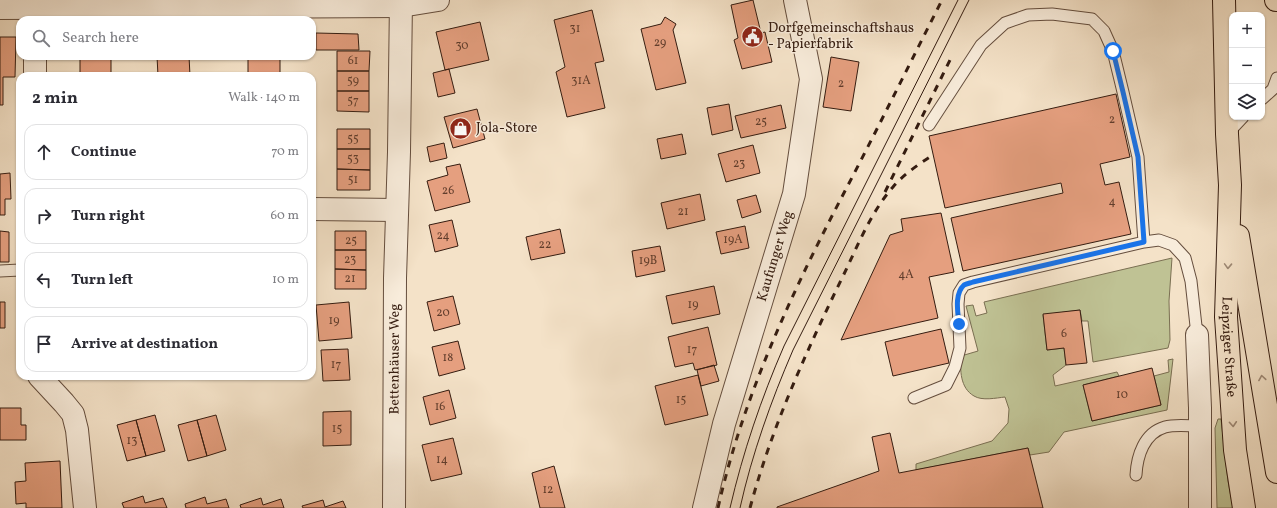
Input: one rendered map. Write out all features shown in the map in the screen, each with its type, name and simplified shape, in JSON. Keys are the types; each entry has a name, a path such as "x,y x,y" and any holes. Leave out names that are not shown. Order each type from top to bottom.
{"main road":[{"name":"Leipziger Straße","path":"1224,0 1227,134 1230,185 1226,317 1235,450 1244,508"},
{"name":"Leipziger Straße","path":"1230,185 1277,472"}],"street":[{"path":"0,8 36,14 401,3 438,0"},
{"name":"Kaufunger Weg","path":"704,508 724,424 794,194 811,79 795,0"},
{"name":"Bettenhäuser Weg","path":"394,508 396,210 399,152 401,3"},
{"path":"35,60 35,72"},
{"path":"316,209 396,210"},
{"path":"1196,334 1200,426 1200,508"},
{"path":"43,380 64,402 73,414 77,430 85,508"}],"lane":[{"path":"929,126 981,45 1005,23 1028,15 1052,14 1092,19 1104,31 1113,51 1123,92 1138,157 1144,242"},
{"path":"1265,96 1273,89 1277,78"},
{"path":"1227,134 1240,120"},
{"path":"914,398 946,385 955,367 960,348 959,293 964,285 1144,242 1159,240 1173,245 1185,258 1191,281 1196,334"},
{"path":"0,271 16,270"},
{"path":"1136,475 1137,463 1142,446 1157,430 1166,426 1200,426"}],"green space":[{"path":"1172,258 1169,301 1170,340 1168,348 1093,362 1088,321 1082,321 1080,310 1043,315 1047,350 1064,348 1066,365 1053,375 1055,386 1117,372 1119,376 1083,385 1092,421 1161,405 1154,376 1169,372 1168,360 1173,359 1167,410 1064,432 1049,452 1030,455 1028,448 916,470 916,464 992,441 1008,423 1009,409 1005,397 989,399 977,398 969,393 963,384 961,373 961,356 978,351 966,306 973,305 976,316 987,313 984,302"},
{"path":"1218,419 1221,419 1228,481 1233,508 1217,508 1215,428"}],"building":[{"name":"Dorfgemeinschaftshaus - Papierfabrik","path":"753,0 761,33 765,32 772,62 742,69 734,40 738,38 731,5"},
{"path":"592,10 604,61 595,63 605,108 567,117 556,72 565,67 554,20"},
{"path":"665,17 676,24 673,30 686,83 656,90 641,29 661,24"},
{"path":"480,22 489,60 445,70 436,32"},
{"path":"316,33 358,34 359,50 316,50"},
{"path":"0,37 16,37 15,77 3,77 3,105 0,105"},
{"path":"337,51 370,51 369,71 337,71"},
{"path":"831,57 859,62 851,111 823,107"},
{"path":"80,60 111,60 111,72 80,72"},
{"path":"157,60 189,60 190,72 158,72"},
{"path":"248,60 280,60 280,72 248,72"},
{"path":"449,69 455,93 438,97 433,73"},
{"path":"337,71 369,71 369,91 337,91"},
{"path":"337,91 369,91 369,112 337,111"},
{"path":"1116,94 1130,157 1100,164 1105,185 1119,182 1131,234 963,271 951,218 1063,193 1061,183 945,208 929,136"},
{"path":"729,104 733,130 712,135 707,108"},
{"path":"781,105 786,128 741,138 735,116"},
{"path":"477,109 485,139 453,148 444,117"},
{"path":"337,129 370,129 370,149 337,149"},
{"path":"682,134 686,154 661,159 657,139"},
{"path":"444,143 447,158 430,162 427,147"},
{"path":"753,145 760,173 726,182 718,154"},
{"path":"337,149 370,149 370,170 337,169"},
{"path":"460,164 470,202 435,211 427,181 448,175 446,167"},
{"path":"337,169 370,170 370,190 337,190"},
{"path":"10,173 11,199 5,199 5,215 0,215 0,174"},
{"path":"700,194 705,220 667,229 661,203"},
{"path":"756,195 761,212 742,218 737,200"},
{"path":"941,213 954,272 929,277 938,318 841,340 890,235 903,231 901,219"},
{"path":"452,220 458,246 435,252 429,225"},
{"path":"745,226 749,248 721,254 716,232"},
{"path":"560,229 565,253 531,260 526,237"},
{"path":"0,231 9,232 9,262 0,262"},
{"path":"335,231 366,231 366,250 335,250"},
{"path":"660,246 665,271 636,277 632,251"},
{"path":"335,250 366,250 366,270 335,269"},
{"path":"335,269 366,270 366,289 335,289"},
{"path":"714,286 720,314 672,324 666,296"},
{"path":"453,296 460,324 434,331 427,302"},
{"path":"0,302 5,302 5,328 0,328"},
{"path":"349,302 352,338 319,341 316,305"},
{"path":"1080,310 1087,363 1066,365 1064,348 1047,350 1043,314"},
{"path":"708,327 717,365 695,370 693,363 675,367 668,337"},
{"path":"941,329 949,363 893,376 885,342"},
{"path":"458,341 465,369 439,376 432,347"},
{"path":"348,349 350,380 323,381 321,350"},
{"path":"714,365 719,381 701,386 697,370"},
{"path":"1152,368 1161,405 1092,421 1083,385"},
{"path":"698,375 708,415 665,425 655,386"},
{"path":"449,390 456,418 430,425 423,397"},
{"path":"0,408 21,408 21,425 26,425 26,440 0,440"},
{"path":"351,411 351,445 323,446 323,412"},
{"path":"155,415 165,451 146,456 136,420"},
{"path":"216,415 226,450 207,456 197,420"},
{"path":"136,420 146,456 127,461 117,425"},
{"path":"197,420 207,456 188,461 178,425"},
{"path":"890,433 899,473 1028,448 1043,508 777,508 879,471 872,437"},
{"path":"453,438 462,474 431,481 422,445"},
{"path":"60,461 62,508 26,508 26,503 16,504 15,482 26,481 25,463"},
{"path":"554,466 565,508 540,508 532,473"},
{"path":"143,496 145,503 163,498 167,508 124,508 122,503"},
{"path":"205,497 207,504 226,499 229,508 186,508 185,504"},
{"path":"261,498 263,505 281,499 284,508 241,508 240,505"},
{"path":"323,500 325,507 343,501 346,508 303,508 302,506"}],"tram line":[{"path":"730,508 753,426 784,346 958,0"},
{"path":"740,508 750,468 763,428 793,350 969,0"}],"railway":[{"path":"718,508 741,425 756,384 789,305 826,227 942,0"},
{"path":"885,192 951,58"},
{"path":"750,508 769,448 791,389 866,229 878,207 897,182 933,155"}],"place":[{"name":"Dorfgemeinschaftshaus - Papierfabrik","path":"752,36"},
{"name":"Jola-Store","path":"461,128"}],"route":[{"path":"959,324 959,293 964,285 1144,242 1138,157 1113,51"}]}
